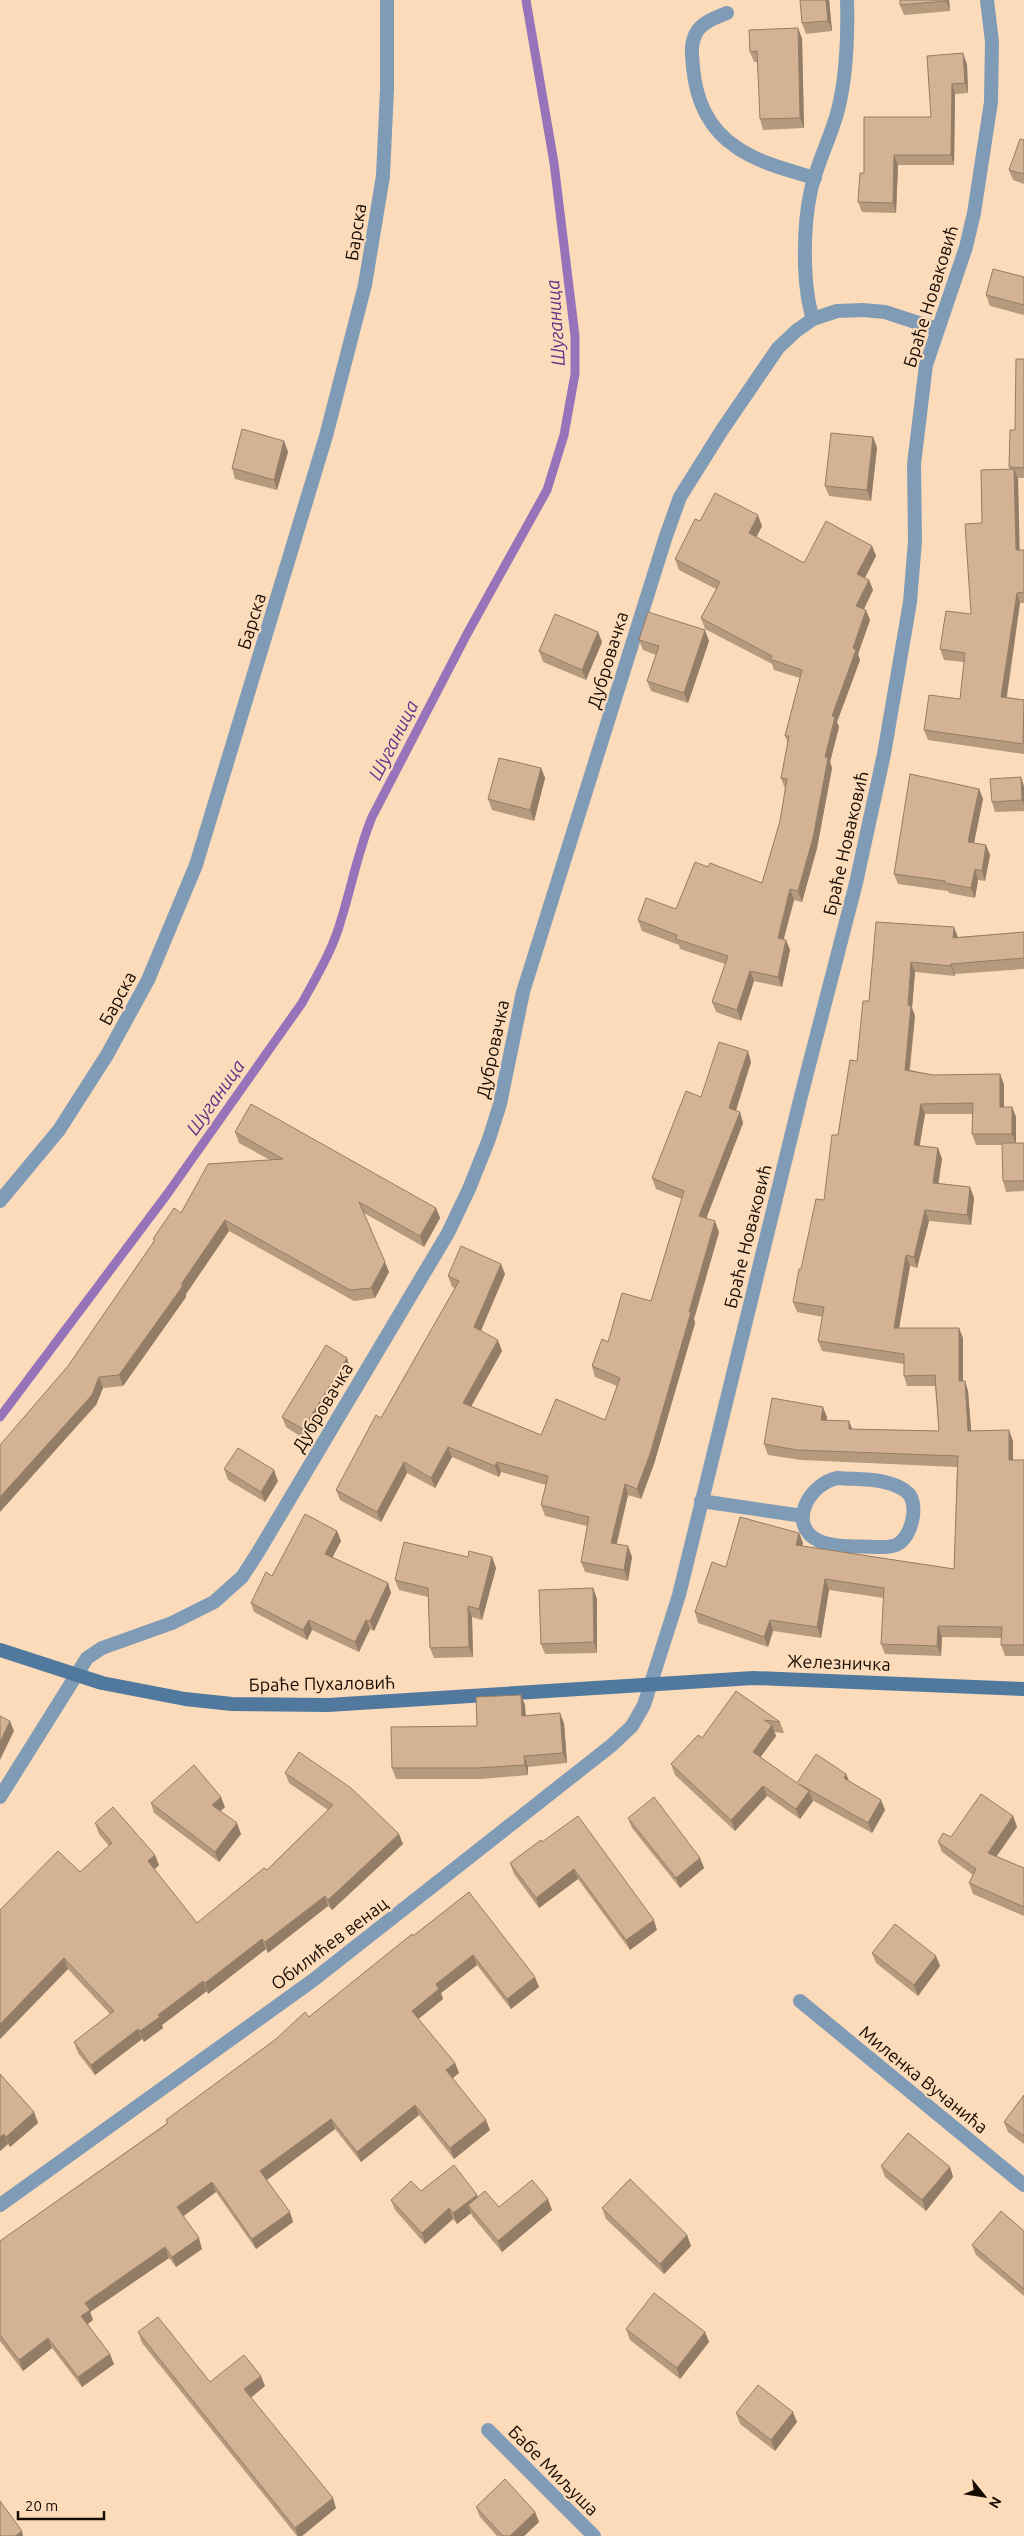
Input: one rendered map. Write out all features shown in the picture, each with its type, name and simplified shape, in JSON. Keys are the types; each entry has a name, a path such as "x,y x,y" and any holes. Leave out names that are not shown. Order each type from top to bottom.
{"main road":[{"name":"Браће Пухаловић","path":"0,1650 102,1683 185,1699 232,1704 328,1705 652,1683"},
{"name":"Железничка","path":"652,1683 772,1678 1024,1690"}],"street":[{"name":"Барска","path":"0,1201 59,1130 107,1055 148,980 196,865 326,436 365,285 383,176 388,80 387,0"},
{"path":"814,319 806,293 807,219 815,178 838,112 845,74 847,0"},
{"name":"Браће Новаковић","path":"652,1683 679,1595 856,883 884,754 910,602 915,541 914,464 926,365 966,247 984,154 992,84 992,42 987,0"},
{"path":"727,13 704,23 696,33 691,47 695,90 706,116 717,132 738,148 760,160 815,178"},
{"name":"Дубровачка","path":"0,1797 57,1708 75,1675 94,1651 194,1613 214,1602 242,1577 448,1233 469,1189 489,1139 500,1104 523,992 649,589 680,497 732,415 772,356 796,331 814,319 837,311 885,312 937,329"},
{"path":"838,1478 890,1483 908,1494 913,1505 908,1533 899,1544 892,1547 828,1544 819,1541 806,1530 803,1516 807,1500 812,1492 825,1482 838,1478"},
{"path":"701,1501 803,1516"},
{"name":"Обилићев венац","path":"0,2205 312,1981 531,1810 632,1726 644,1705 652,1683"},
{"name":"Миленка Вучанића","path":"800,2001 1024,2185"},
{"name":"Бабе Миљуша","path":"488,2430 594,2536"}],"building":[{"path":"800,0 826,0 828,21 802,23"},
{"path":"900,0 946,0 946,1 900,5"},
{"path":"798,28 800,118 760,119 757,51 750,52 749,30"},
{"path":"963,53 965,83 952,84 951,155 894,155 893,203 858,202 860,173 864,173 864,117 931,117 927,56"},
{"path":"1020,139 1024,140 1024,174 1009,170"},
{"path":"993,269 1024,277 1024,305 986,295"},
{"path":"1016,359 1024,359 1024,468 1009,467 1010,430 1015,430"},
{"path":"242,429 284,441 274,480 232,468"},
{"path":"831,433 873,437 867,490 825,486"},
{"path":"1014,469 1016,550 1024,550 1024,592 1017,593 1001,697 1024,700 1023,744 924,730 929,695 960,699 965,653 940,649 946,611 971,614 965,524 982,523 981,470"},
{"path":"715,493 758,515 749,533 804,563 826,521 872,546 857,574 869,580 856,606 866,610 853,648 856,650 832,716 835,717 825,757 828,758 813,838 798,891 790,889 778,938 786,940 778,977 750,971 737,1010 712,1002 728,956 676,939 677,935 638,920 646,898 676,909 695,862 708,867 710,863 762,883 780,821 787,779 781,778 789,736 785,736 802,670 770,659 772,656 701,618 720,582 675,559 695,519 700,521"},
{"path":"648,612 705,630 684,693 647,681 659,646 639,640"},
{"path":"555,614 598,632 582,670 539,651"},
{"path":"499,758 541,768 530,810 488,799"},
{"path":"910,774 979,789 968,842 986,845 982,871 975,869 971,888 945,883 945,881 894,874"},
{"path":"1021,777 1022,800 992,802 990,779"},
{"path":"876,922 954,927 953,938 1024,932 1024,958 951,964 951,966 911,962 908,1005 911,1006 905,1070 933,1075 1000,1074 1000,1107 1012,1107 1012,1134 972,1134 973,1103 921,1104 914,1145 938,1148 933,1183 970,1187 967,1215 925,1210 914,1257 906,1255 894,1328 959,1328 959,1381 965,1381 968,1431 1009,1430 1009,1460 1024,1460 1024,1645 1001,1645 1002,1627 938,1626 937,1646 881,1644 884,1588 825,1579 817,1627 770,1620 764,1637 695,1612 712,1562 726,1567 740,1517 799,1533 796,1545 954,1569 958,1456 797,1450 764,1444 772,1398 823,1407 821,1420 849,1421 849,1429 939,1431 935,1375 904,1376 904,1354 818,1341 824,1307 793,1302 816,1199 824,1200 832,1135 838,1135 850,1060 857,1061 863,1001 869,1001"},
{"path":"719,1042 748,1051 729,1108 740,1112 699,1216 715,1221 650,1454 637,1489 625,1484 611,1543 628,1546 624,1570 581,1562 589,1517 541,1505 548,1476 497,1462 495,1466 448,1447 431,1478 404,1462 377,1512 336,1490 376,1415 381,1418 459,1281 448,1276 461,1246 501,1264 474,1327 498,1340 463,1403 541,1435 556,1399 605,1420 620,1378 592,1366 602,1339 608,1342 622,1293 651,1301 684,1191 652,1178 686,1091 701,1097"},
{"path":"251,1104 436,1208 420,1236 359,1202 385,1262 371,1288 350,1290 225,1220 182,1283 182,1287 119,1375 99,1377 92,1395 0,1497 0,1445 68,1366 155,1240 153,1239 174,1208 181,1213 208,1164 283,1159 235,1132"},
{"path":"1002,1143 1024,1143 1024,1181 1003,1181"},
{"path":"326,1345 347,1358 303,1429 282,1417"},
{"path":"238,1448 274,1470 261,1492 224,1469"},
{"path":"305,1514 337,1531 325,1554 388,1583 370,1621 366,1620 355,1642 309,1620 303,1630 251,1603 266,1572 272,1576"},
{"path":"404,1542 468,1557 469,1551 492,1557 479,1609 468,1606 469,1647 430,1648 428,1588 395,1580"},
{"path":"593,1588 594,1642 541,1644 539,1590"},
{"path":"736,1691 780,1722 764,1720 772,1725 753,1752 797,1783 816,1754 846,1774 844,1778 881,1800 868,1823 799,1784 809,1791 796,1809 763,1786 731,1820 671,1764 698,1735 702,1738"},
{"path":"521,1695 522,1716 560,1713 563,1753 524,1756 525,1765 478,1768 392,1768 391,1727 477,1726 476,1697"},
{"path":"0,1716 10,1721 0,1742"},
{"path":"299,1752 351,1788 399,1834 328,1900 325,1896 265,1942 262,1939 205,1983 203,1981 158,2015 160,2017 140,2031 138,2029 91,2065 74,2042 114,2011 64,1958 0,2024 0,1910 58,1851 80,1872 112,1843 95,1823 113,1807 155,1855 148,1861 197,1923 264,1868 267,1870 333,1805 285,1773"},
{"path":"194,1765 221,1797 212,1805 237,1823 215,1852 151,1803"},
{"path":"981,1794 1013,1816 988,1853 1024,1868 1024,1907 969,1883 976,1869 938,1842 943,1833 951,1837"},
{"path":"654,1797 700,1858 676,1878 628,1818"},
{"path":"578,1816 654,1920 626,1940 574,1869 536,1898 510,1863"},
{"path":"469,1892 535,1977 507,1999 473,1955 436,1984 439,1989 412,2011 455,2063 446,2070 486,2120 450,2148 415,2105 357,2152 331,2119 260,2171 290,2212 252,2239 212,2182 177,2207 199,2238 172,2257 165,2247 85,2303 90,2310 81,2316 110,2354 78,2377 48,2338 19,2360 0,2335 0,2241 168,2123 166,2120 276,2039 305,2012 309,2017 412,1934 413,1936"},
{"path":"895,1924 936,1956 914,1985 872,1953"},
{"path":"0,2074 34,2112 6,2137 4,2134 0,2137"},
{"path":"1024,2095 1024,2136 1004,2122"},
{"path":"908,2133 950,2167 922,2200 881,2166"},
{"path":"454,2165 477,2195 453,2213 449,2208 422,2233 391,2200 411,2181 421,2191"},
{"path":"630,2179 687,2235 660,2264 602,2208"},
{"path":"532,2180 548,2199 498,2241 468,2205 485,2191 499,2207"},
{"path":"1001,2211 1024,2231 1024,2289 972,2245"},
{"path":"654,2293 705,2332 677,2368 626,2329"},
{"path":"158,2317 210,2382 244,2355 261,2376 244,2389 333,2498 295,2528 138,2332"},
{"path":"758,2385 793,2412 771,2440 736,2413"},
{"path":"505,2479 535,2512 510,2536 503,2536 476,2507"},
{"path":"0,2501 22,2531 15,2536 0,2536"}],"waterway":[{"name":"Шуганица","path":"0,1417 168,1193 302,1003 324,963 338,931 359,855 372,817 467,634 547,490 564,435 575,374 575,336 554,163 526,0"}]}
